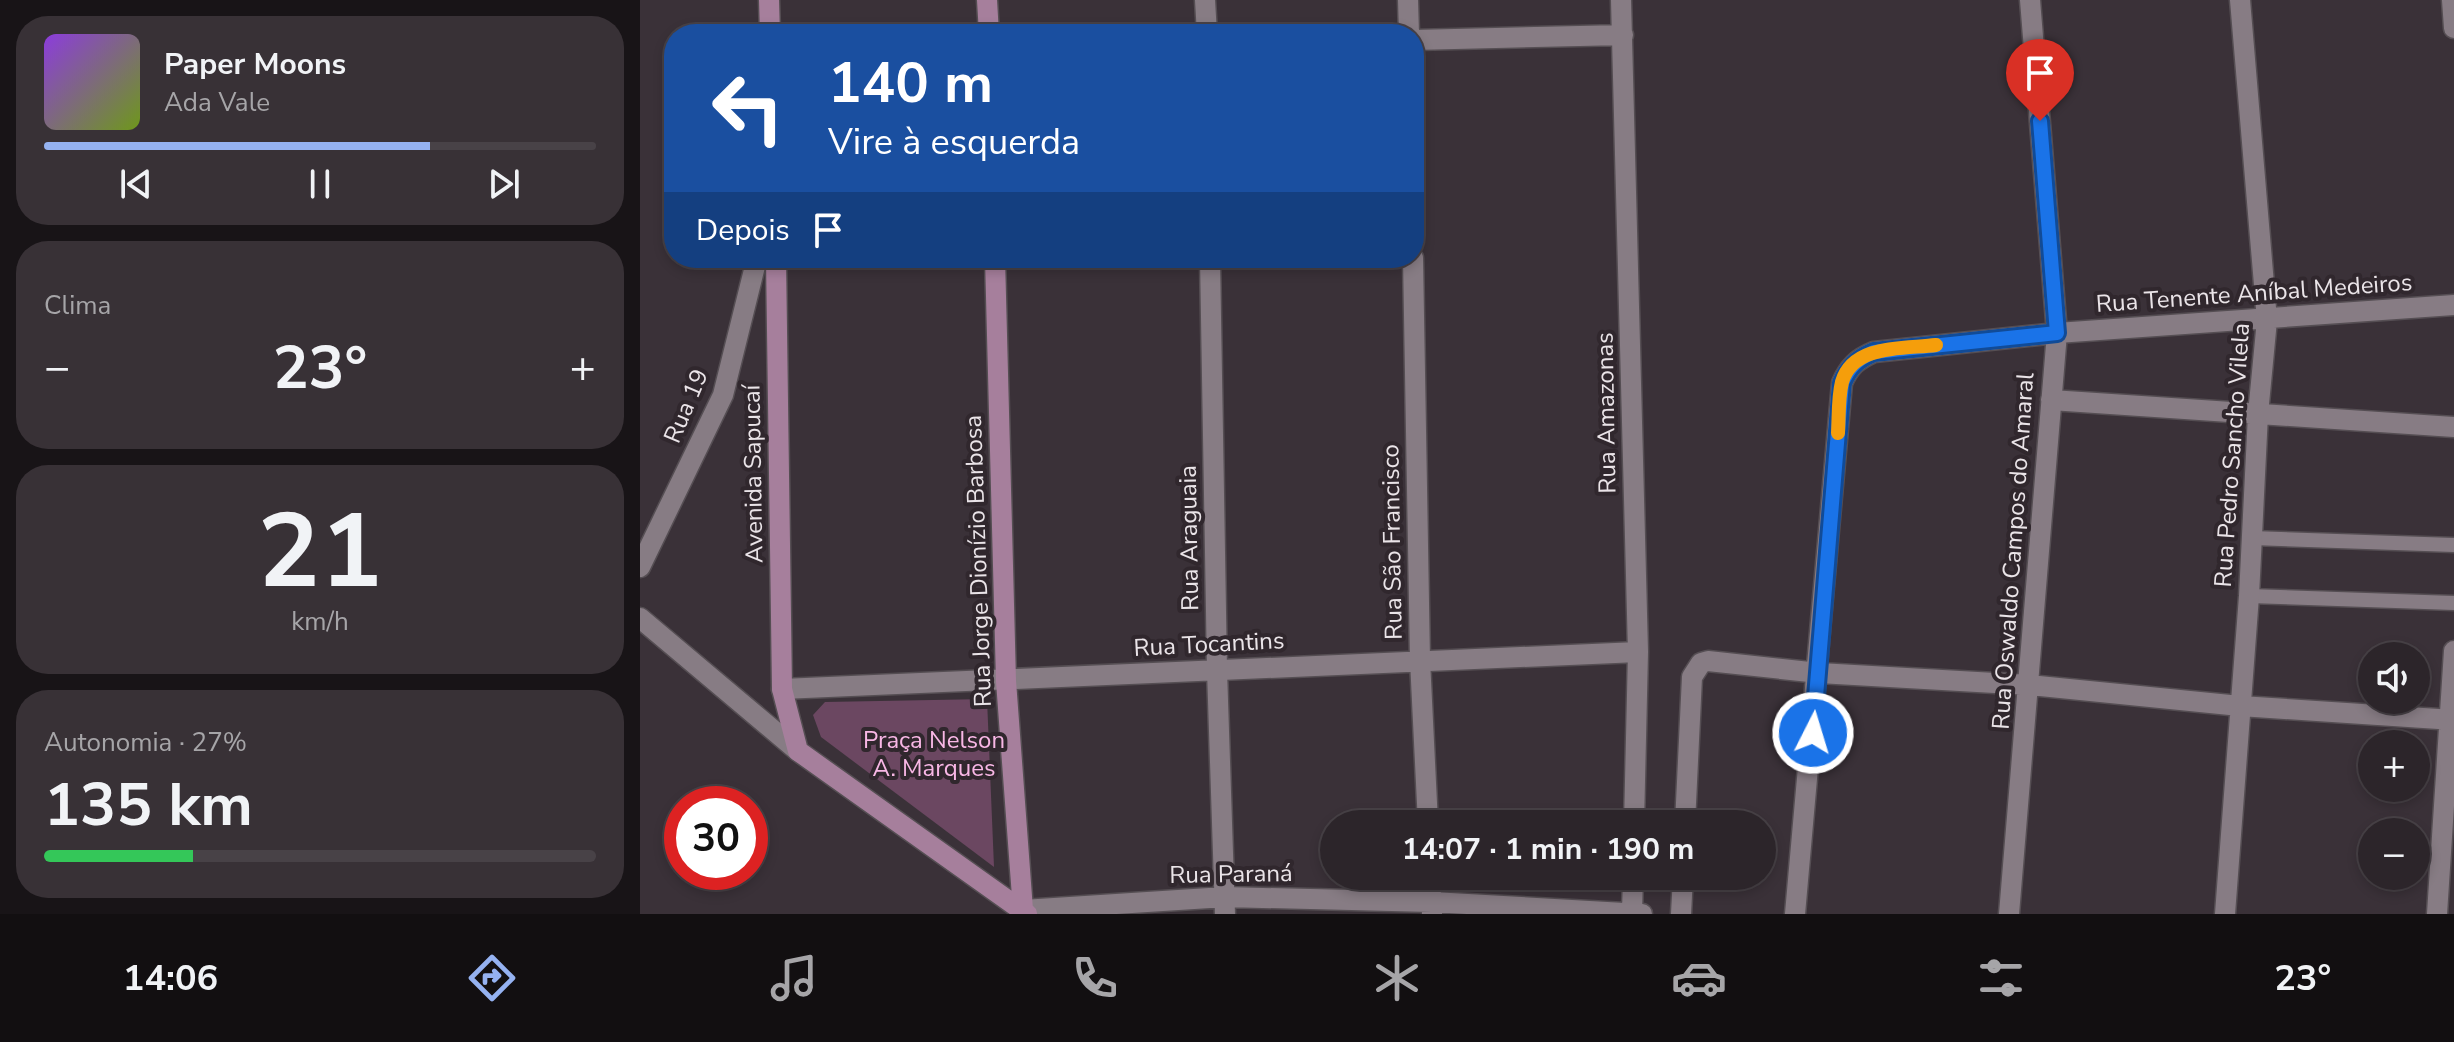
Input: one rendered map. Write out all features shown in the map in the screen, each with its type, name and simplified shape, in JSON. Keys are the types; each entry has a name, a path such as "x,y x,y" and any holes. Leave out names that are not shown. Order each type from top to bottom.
{"main road":[{"path":"769,0 770,24"},
{"path":"987,0 988,24"},
{"name":"Avenida Sapucaí","path":"776,268 782,689 798,751"},
{"name":"Rua Jorge Dionízio Barbosa","path":"995,268 1006,681 1024,913"},
{"path":"798,751 1024,913"}],"street":[{"path":"1205,0 1206,24"},
{"path":"1408,0 1409,24"},
{"name":"Rua Amazonas","path":"1621,0 1638,652 1634,810"},
{"name":"Rua Oswaldo Campos do Amaral","path":"2009,914 2057,333 2030,0"},
{"name":"Rua Pedro Sancho Vilela","path":"2225,914 2267,320 2240,0"},
{"path":"2452,0 2454,28"},
{"path":"1424,40 1623,35"},
{"name":"Rua 19","path":"640,567 723,395 755,268"},
{"name":"Rua Araguaia","path":"1210,268 1217,670 1225,906"},
{"name":"Rua São Francisco","path":"1413,268 1420,660 1427,810"},
{"name":"Rua Tenente Aníbal Medeiros","path":"1795,914 1819,673 1842,383 1848,370 1860,358 1874,352 2057,333 2454,305"},
{"path":"2051,400 2454,427"},
{"path":"640,618 798,751"},
{"path":"2437,914 2452,720 2454,651"},
{"name":"Rua Tocantins","path":"782,689 1638,652"},
{"path":"1686,810 1692,677 1701,663 1708,661 1819,673 2030,685 2240,706 2452,720"},
{"path":"1635,890 1637,913"},
{"path":"1681,914 1682,890"},
{"name":"Rua Paraná","path":"1024,913 1225,906 1637,913"}],"lane":[{"path":"2252,538 2454,545"},
{"path":"2249,596 2454,603"}],"green space":[{"name":"Praça Nelson A. Marques","path":"987,699 994,867 821,737 813,715 825,702"}],"slow traffic":[{"path":"1838,433 1842,383 1848,370 1860,358 1874,352 1936,345"}],"route":[{"path":"1813,733 1842,383 1848,370 1860,358 1874,352 2057,333 2040,121"}]}
